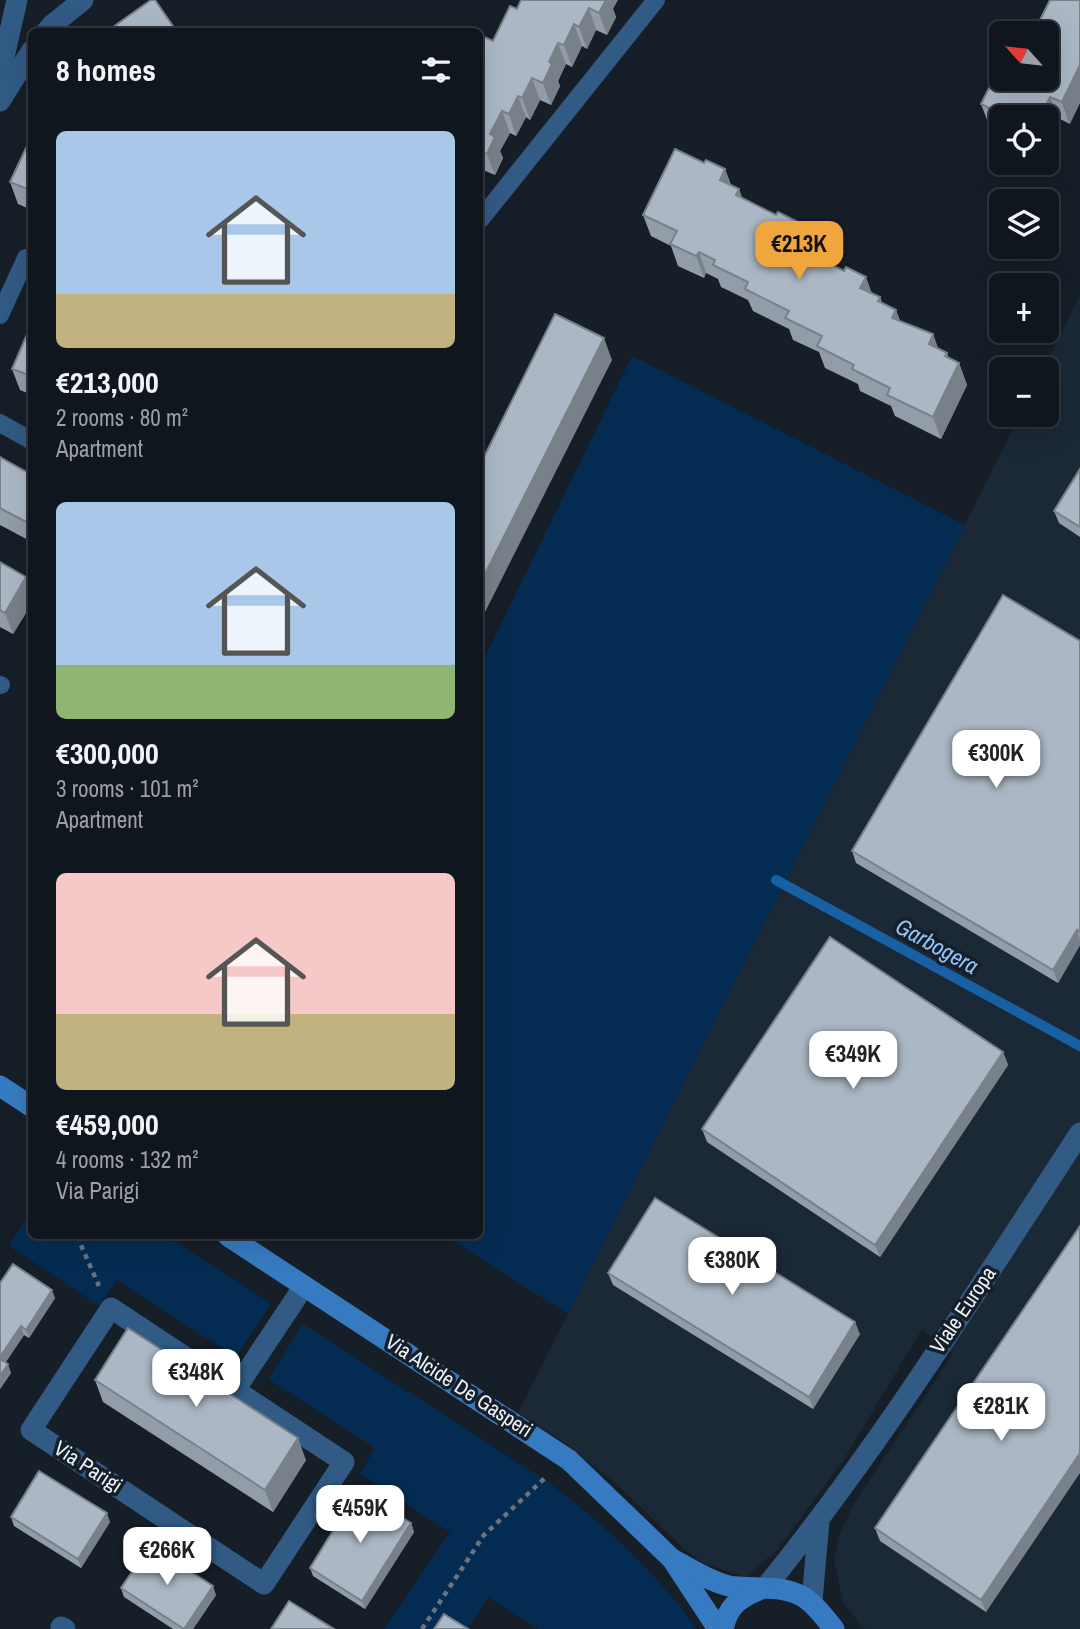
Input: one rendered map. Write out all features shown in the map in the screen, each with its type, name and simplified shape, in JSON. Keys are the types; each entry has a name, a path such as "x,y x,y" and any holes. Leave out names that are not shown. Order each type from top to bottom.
{"street":[{"path":"0,75 17,0"},
{"path":"48,28 83,0"},
{"path":"0,101 28,56"},
{"path":"0,1086 28,1104"},
{"name":"Viale Europa","path":"765,1588 819,1521 977,1291 1080,1133"},
{"name":"Via Alcide De Gasperi","path":"233,1239 569,1460 672,1559 720,1629"},
{"path":"235,1390 304,1286"},
{"name":"Via Parigi","path":"111,1308 235,1390 344,1462 264,1584 31,1430 111,1308"},
{"path":"819,1521 812,1601 834,1629"},
{"name":"Via Alcide De Gasperi","path":"672,1559 727,1585 787,1589 812,1601"},
{"name":"Via Alcide De Gasperi","path":"720,1629 730,1608 737,1601 765,1588"}],"lane":[{"path":"483,216 656,0"},
{"path":"0,316 26,258 28,259"},
{"path":"0,423 28,439"}],"path":[{"path":"78,1239 111,1308"},
{"path":"422,1629 484,1535 536,1484 569,1460"}],"shaded area":[{"path":"1080,295 1080,1629 865,1629 843,1603 834,1559 839,1536 854,1503 953,1354 922,1329 843,1461 777,1550 745,1577 703,1563 685,1550 619,1486 565,1443 518,1413 1014,427 1059,427 1059,357 1049,357 1056,343 1059,343 1059,337"},
{"path":"632,356 965,525 568,1314 450,1239 483,1239 483,661"},
{"path":"28,1216 28,1239 171,1239 271,1303 236,1357 117,1280 99,1306 9,1246"},
{"path":"303,1324 569,1498 609,1532 646,1569 697,1629 538,1629 488,1597 467,1629 384,1629 450,1532 360,1474 375,1448 268,1379"}],"building":[{"path":"151,0 155,0 174,28 112,28"},
{"path":"521,0 606,0 599,13 589,8 579,27 574,24 564,45 558,43 543,83 532,78 522,98 518,96 509,114 502,111 490,134 495,137 487,154 483,152 483,36 493,41 510,6 517,9"},
{"path":"1050,0 1080,0 1080,65 1062,102 1050,97 1046,105 989,105 989,108 981,104 989,88 989,91 1059,91 1059,21 1040,21"},
{"path":"26,148 28,149 28,189 10,182"},
{"path":"675,149 704,163 706,160 725,169 720,180 739,189 736,195 776,215 778,212 796,221 791,232 809,241 808,245 827,254 824,261 844,271 846,267 866,277 860,288 880,297 878,301 896,310 892,318 933,334 929,344 959,363 933,417 887,395 890,388 852,369 854,365 817,346 822,336 785,318 789,311 745,289 748,282 713,265 715,260 699,252 696,256 670,244 677,231 643,215"},
{"path":"555,314 604,338 483,578 483,459"},
{"path":"28,332 28,375 12,369"},
{"path":"0,457 28,473 28,523 0,508"},
{"path":"1080,469 1080,527 1054,511"},
{"path":"0,562 26,577 5,613 0,610"},
{"path":"1003,595 1080,641 1080,932 1077,930 1053,970 852,851"},
{"path":"830,937 1003,1052 875,1245 702,1129"},
{"path":"655,1198 855,1322 809,1397 608,1273"},
{"path":"1080,1226 1080,1453 981,1600 875,1528"},
{"path":"13,1264 52,1290 26,1330 21,1326 0,1357 0,1283"},
{"path":"128,1328 298,1438 265,1490 95,1380"},
{"path":"0,1359 8,1364 0,1376"},
{"path":"39,1471 107,1513 78,1559 11,1517"},
{"path":"358,1490 411,1523 362,1601 310,1568"},
{"path":"150,1545 213,1586 184,1629 121,1588"},
{"path":"289,1601 334,1629 271,1629"},
{"path":"444,1614 468,1629 434,1629"}],"waterway":[{"name":"Garbogera","path":"776,880 1080,1046"}]}
